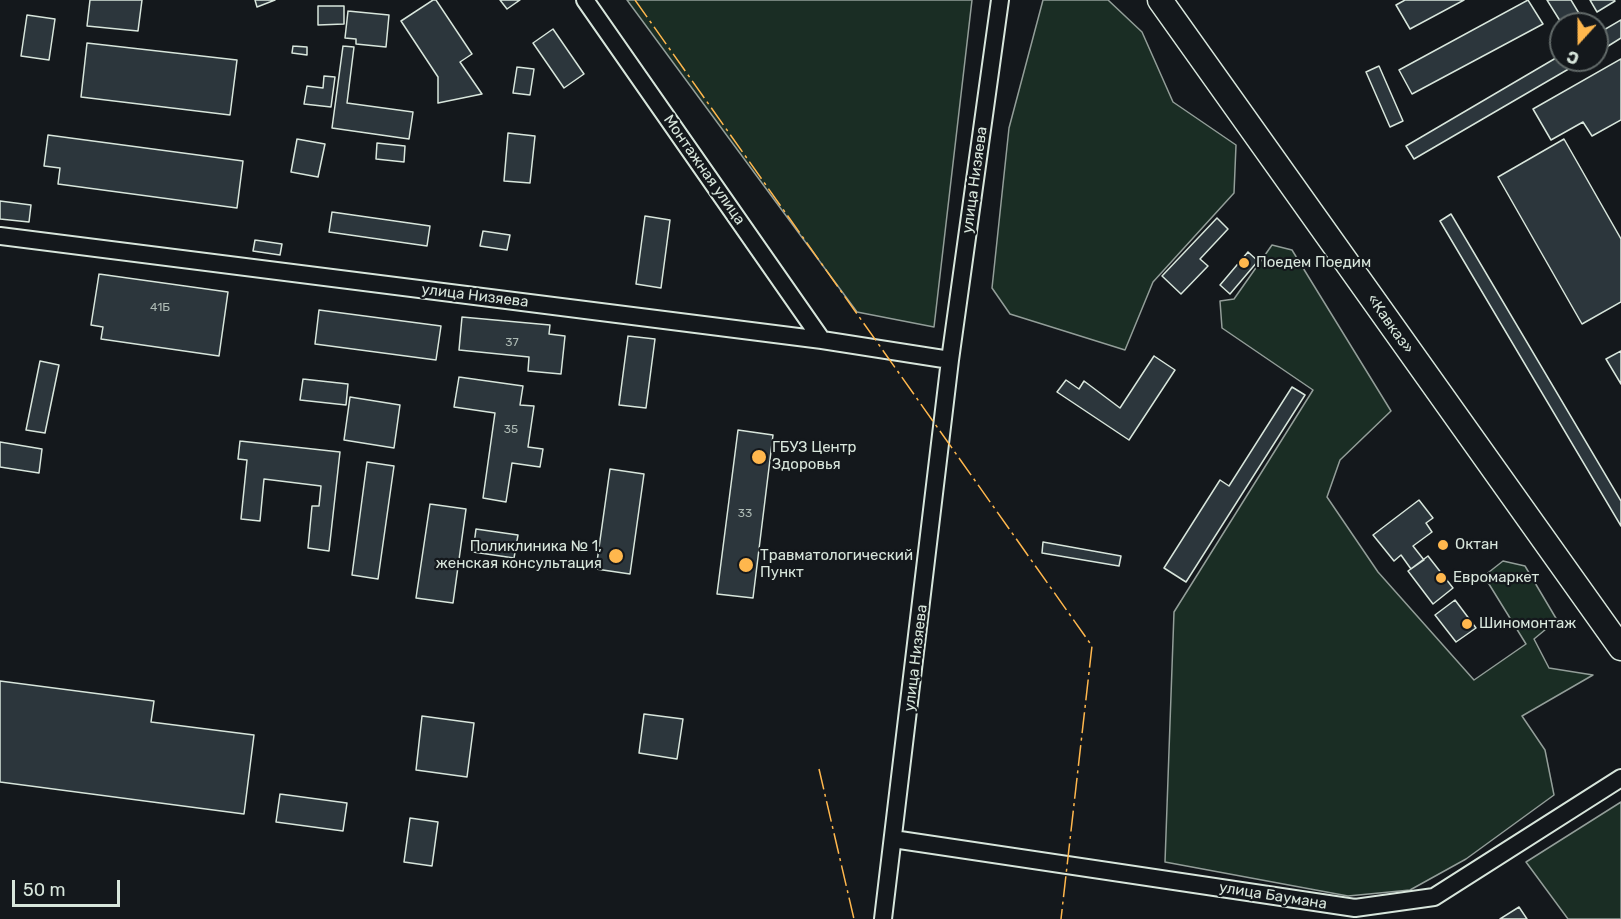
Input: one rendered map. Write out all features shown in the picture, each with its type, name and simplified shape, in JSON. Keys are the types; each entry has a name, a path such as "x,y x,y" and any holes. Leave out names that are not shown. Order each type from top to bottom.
{"highway":[{"name":"«Кавказ»","path":"1160,0 1621,648"}],"street":[{"name":"Монтажная улица","path":"585,0 822,340"},
{"name":"улица Низяева","path":"883,919 950,360 1000,0"},
{"name":"улица Низяева","path":"0,236 822,340 950,360"},
{"name":"улица Баумана","path":"893,839 1355,908 1434,897 1621,778"}],"green space":[{"path":"627,0 972,0 934,327 857,312"},
{"path":"1043,0 1108,0 1142,32 1173,102 1236,145 1234,193 1153,282 1125,350 1010,314 992,288 1009,128"},
{"path":"1272,245 1292,250 1391,411 1340,460 1327,497 1378,572 1474,680 1526,644 1484,576 1503,561 1525,566 1557,620 1534,639 1549,668 1593,675 1522,716 1545,750 1554,795 1466,859 1410,890 1348,896 1165,862 1174,612 1313,390 1222,328 1220,301 1234,299"},
{"path":"1621,802 1621,919 1568,919 1526,862"}],"building":[{"path":"90,0 142,0 138,31 87,26"},
{"path":"255,0 275,0 257,7"},
{"path":"436,0 472,54 460,62 482,94 438,103 438,77 401,21"},
{"path":"500,0 520,0 507,9"},
{"path":"1405,0 1464,0 1410,29 1396,5"},
{"path":"1528,0 1543,24 1412,94 1399,70"},
{"path":"1547,0 1571,0 1578,12 1554,12"},
{"path":"1590,0 1615,1 1597,12"},
{"path":"318,6 344,6 344,24 318,25"},
{"path":"348,11 389,15 386,47 356,44 356,39 345,38"},
{"path":"27,15 55,19 49,60 21,56"},
{"path":"1621,20 1621,38 1609,46 1609,27"},
{"path":"553,29 584,74 564,88 533,43"},
{"path":"87,43 237,60 230,115 81,97"},
{"path":"293,46 307,47 307,55 292,53"},
{"path":"343,46 354,47 347,103 413,112 409,139 332,128"},
{"path":"1621,59 1621,120 1592,136 1583,122 1551,140 1533,109 1598,72 1609,72 1609,66"},
{"path":"1549,62 1549,72 1563,72 1414,159 1406,146"},
{"path":"1379,66 1403,121 1390,127 1366,72"},
{"path":"517,67 534,69 530,95 513,93"},
{"path":"324,76 335,77 331,107 304,104 307,86 323,88"},
{"path":"508,133 535,136 530,183 504,181"},
{"path":"48,135 243,161 237,208 58,184 60,168 44,166"},
{"path":"297,139 325,144 318,177 291,172"},
{"path":"1564,139 1621,239 1621,302 1582,324 1498,177"},
{"path":"377,143 405,146 404,162 376,159"},
{"path":"0,201 31,205 29,222 0,219"},
{"path":"332,212 430,226 427,246 329,232"},
{"path":"1451,214 1621,501 1621,526 1440,221"},
{"path":"645,216 670,220 661,288 636,284"},
{"path":"1217,218 1228,229 1200,259 1208,266 1181,294 1162,276"},
{"path":"483,231 510,235 507,250 480,246"},
{"path":"255,240 282,244 280,255 253,251"},
{"path":"1248,252 1258,261 1230,294 1220,285"},
{"path":"99,274 228,292 219,356 101,339 103,327 91,325"},
{"path":"319,310 441,326 436,360 315,344"},
{"path":"462,317 550,325 549,334 565,336 561,374 528,371 529,357 459,350"},
{"path":"628,336 655,339 646,408 619,405"},
{"path":"1621,351 1621,384 1606,359"},
{"path":"1154,356 1175,370 1129,440 1057,392 1066,380 1079,389 1084,381 1120,408"},
{"path":"40,361 59,365 45,433 26,430"},
{"path":"459,377 523,386 520,405 534,406 528,447 543,449 540,467 512,463 506,502 483,498 495,413 454,407"},
{"path":"303,379 348,384 346,405 300,400"},
{"path":"1292,387 1305,395 1186,582 1164,568 1220,480 1229,486"},
{"path":"350,397 400,405 394,448 344,440"},
{"path":"738,430 773,435 753,598 717,594"},
{"path":"240,441 340,452 329,551 308,548 312,506 319,506 321,486 264,479 260,521 241,519 247,460 238,459"},
{"path":"0,442 42,449 39,473 0,467"},
{"path":"367,462 394,466 378,579 352,575"},
{"path":"610,469 644,474 630,574 596,569"},
{"path":"1419,500 1433,518 1426,523 1432,532 1413,546 1424,560 1411,569 1401,555 1394,561 1373,535"},
{"path":"430,504 466,509 453,603 416,598"},
{"path":"476,529 518,535 514,558 473,552"},
{"path":"1043,542 1121,556 1119,566 1042,553"},
{"path":"1428,556 1453,588 1433,604 1408,571"},
{"path":"1455,600 1476,628 1456,642 1435,615"},
{"path":"0,681 154,701 151,722 254,735 244,814 0,782"},
{"path":"644,714 683,719 677,759 639,753"},
{"path":"422,716 474,723 467,777 416,770"},
{"path":"280,794 347,803 343,831 276,822"},
{"path":"410,818 438,822 432,866 404,862"},
{"path":"1519,907 1527,919 1500,919"}],"power":[{"path":"635,0 1092,646 1061,919"},
{"path":"819,769 854,919"}],"place":[{"name":"Поедем Поедим","path":"1244,263"},
{"name":"ГБУЗ Центр Здоровья","path":"759,457"},
{"name":"Октан","path":"1443,545"},
{"name":"Поликлиника № 1, женская консультация","path":"616,556"},
{"name":"Травматологический Пункт","path":"746,565"},
{"name":"Евромаркет","path":"1441,578"},
{"name":"Шиномонтаж","path":"1467,624"}]}
